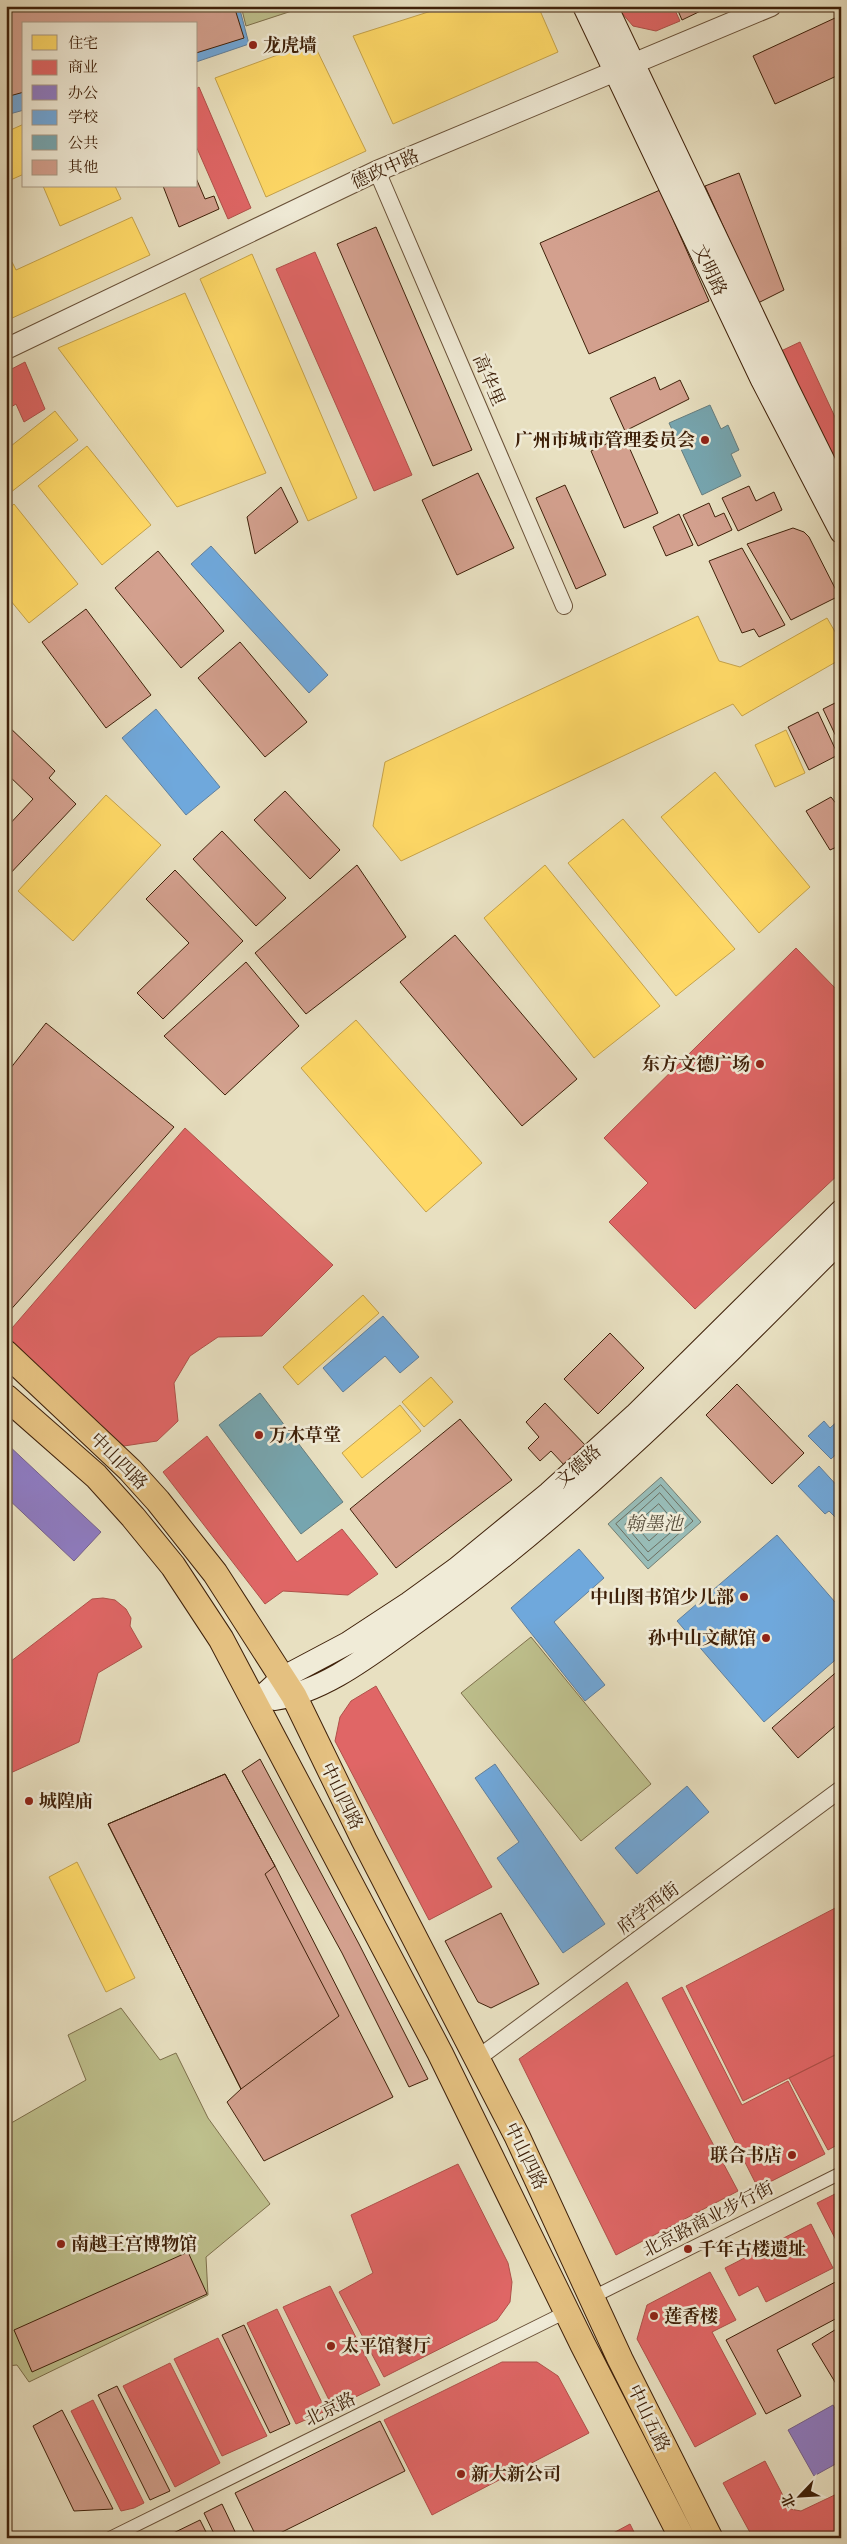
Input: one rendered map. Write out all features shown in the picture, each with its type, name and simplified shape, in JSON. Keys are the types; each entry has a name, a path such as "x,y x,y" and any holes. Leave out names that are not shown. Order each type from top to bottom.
{"main road":[{"name":"文明路","path":"584,6 625,69 841,496"},
{"name":"文明路","path":"606,6 625,69 762,380 841,532"},
{"name":"文德路","path":"288,1687 348,1643 456,1569 549,1493 635,1415 841,1211"},
{"name":"文德路","path":"288,1687 353,1666 483,1573 550,1519 630,1447 841,1240"},
{"name":"中山四路","path":"6,1353 130,1470 158,1500 234,1601 288,1687 364,1840 478,2058 554,2213 591,2298"},
{"name":"中山四路","path":"6,1397 96,1476 149,1535 201,1606 255,1703 440,2053 566,2312"},
{"path":"255,1703 288,1687"},
{"name":"中山五路","path":"591,2298 710,2538"},
{"name":"中山五路","path":"566,2312 682,2538"}],"street":[{"name":"德政中路","path":"6,349 378,171 625,69 771,6"},
{"name":"高华里","path":"378,171 564,606"},
{"name":"府学西街","path":"478,2058 841,1789"},
{"name":"北京路商业步行街","path":"591,2298 841,2173"},
{"name":"北京路","path":"110,2538 566,2312"}],"green space":[{"path":"241,6 307,6 246,26"},
{"path":"531,1637 651,1784 581,1841 461,1693"},
{"path":"121,2008 160,2060 176,2053 208,2118 270,2204 206,2257 208,2295 29,2382 17,2365 6,2366 6,2126 86,2080 68,2035"}],"water":[{"name":"翰墨池","path":"661,1477 701,1522 648,1569 608,1524"}],"building: 住宅":[{"path":"447,6 538,6 558,52 393,124 353,36"},
{"path":"313,42 366,151 266,197 215,78"},
{"path":"22,125 22,175 6,182 6,132"},
{"path":"44,188 116,188 121,199 60,226"},
{"path":"132,217 150,255 10,319 6,311 6,265 12,262 16,270"},
{"path":"252,254 357,498 308,521 200,279"},
{"path":"185,293 266,473 177,507 58,348"},
{"path":"55,411 78,440 6,496 6,450"},
{"path":"87,446 151,525 102,565 38,486"},
{"path":"14,504 78,584 29,623 6,595 6,511"},
{"path":"698,616 719,661 740,667 827,618 841,642 841,659 742,716 733,704 401,861 373,826 385,762"},
{"path":"786,730 805,773 775,787 755,745"},
{"path":"715,772 810,887 759,933 661,817"},
{"path":"106,795 161,845 73,941 18,891"},
{"path":"623,819 735,949 676,996 568,863"},
{"path":"545,865 660,1006 594,1058 484,918"},
{"path":"356,1020 482,1163 426,1212 301,1068"},
{"path":"363,1295 379,1313 298,1385 283,1367"},
{"path":"431,1377 453,1402 424,1427 402,1402"},
{"path":"400,1405 421,1431 362,1478 342,1453"},
{"path":"77,1862 135,1978 106,1992 49,1877"}],"building: 商业":[{"path":"616,6 673,6 680,21 656,31 633,26"},
{"path":"198,88 251,208 228,219 198,151"},
{"path":"315,252 412,475 374,491 276,269"},
{"path":"800,342 841,430 841,461 834,464 781,351"},
{"path":"25,362 45,409 24,422 16,404 6,410 6,372"},
{"name":"东方文德广场","path":"796,948 837,990 841,987 841,1172 695,1309 609,1222 648,1183 604,1138"},
{"path":"185,1128 333,1265 262,1336 218,1337 190,1356 174,1383 178,1421 157,1441 124,1446 6,1338 6,1335"},
{"path":"207,1436 297,1562 342,1529 378,1574 348,1595 283,1591 265,1604 163,1472"},
{"path":"92,1599 115,1600 126,1609 131,1618 130,1626 142,1647 98,1673 79,1742 6,1775 6,1665"},
{"path":"376,1686 492,1887 429,1920 335,1741 340,1717 351,1701"},
{"path":"841,1905 841,2052 743,2101 686,1986"},
{"path":"627,1982 738,2191 616,2255 519,2059"},
{"path":"682,1987 742,2105 788,2081 825,2154 758,2188 662,1998"},
{"path":"841,2052 841,2143 828,2150 789,2078"},
{"path":"458,2164 508,2263 512,2282 510,2302 497,2320 384,2377 339,2292 373,2273 351,2215"},
{"path":"835,2194 841,2199 841,2250 817,2203"},
{"path":"811,2224 833,2268 766,2302 758,2286 739,2296 725,2268"},
{"path":"710,2272 736,2320 712,2332 756,2414 695,2447 637,2339 647,2305"},
{"name":"太平馆餐厅","path":"330,2286 380,2385 333,2408 283,2307"},
{"path":"277,2309 326,2411 296,2424 247,2323"},
{"path":"218,2338 267,2436 222,2456 174,2359"},
{"name":"新大新公司","path":"502,2362 537,2362 558,2376 589,2433 432,2515 384,2420"},
{"path":"170,2363 220,2463 175,2487 123,2386"},
{"path":"93,2400 144,2503 134,2508 121,2511 71,2411"},
{"path":"765,2461 790,2509 801,2511 841,2492 841,2538 753,2538 723,2483"},
{"path":"630,2524 637,2538 604,2538"}],"building: 办公":[{"path":"6,1443 101,1532 74,1561 6,1497"},
{"path":"833,2405 841,2418 841,2461 814,2476 788,2430"}],"building: 学校":[{"path":"6,6 239,6 249,44 198,61 198,22 22,22 22,111 6,115"},
{"path":"211,546 328,675 309,693 191,564"},
{"path":"156,709 220,787 186,815 122,738"},
{"path":"383,1316 419,1357 400,1373 385,1356 343,1392 323,1368"},
{"path":"841,1418 841,1450 831,1459 808,1436 824,1421 830,1428"},
{"path":"819,1466 841,1490 841,1523 829,1511 825,1514 798,1486"},
{"name":"孙中山文献馆","path":"777,1535 841,1609 841,1655 764,1722 677,1621"},
{"path":"579,1549 604,1578 554,1622 605,1685 585,1701 511,1608"},
{"path":"495,1764 605,1924 563,1953 497,1858 519,1842 475,1778"},
{"path":"687,1786 709,1812 637,1874 615,1848"}],"building: 公共":[{"name":"广州市城市管理委员会","path":"710,405 721,429 728,425 739,450 731,454 741,476 702,495 669,423"},
{"name":"万木草堂","path":"260,1393 343,1502 301,1534 219,1425"}],"building: 其他":[{"path":"6,6 234,6 244,38 198,52 198,22 22,22 22,93 6,97"},
{"path":"676,6 711,6 682,20"},
{"path":"835,18 841,31 841,74 775,104 753,56"},
{"path":"739,173 784,290 758,303 705,186"},
{"path":"198,183 205,199 214,196 219,209 179,227 164,188 198,188"},
{"path":"660,190 709,301 589,354 540,243"},
{"path":"376,227 472,450 433,466 337,244"},
{"path":"655,377 660,390 680,380 689,399 625,431 610,398"},
{"path":"634,431 638,443 629,447 658,513 624,528 591,451"},
{"path":"478,473 514,548 457,575 422,500"},
{"path":"565,485 606,575 576,589 536,498"},
{"path":"749,486 756,501 774,492 782,510 738,531 722,498"},
{"path":"281,487 298,522 255,554 247,517"},
{"path":"709,503 715,517 724,513 732,530 698,546 683,515"},
{"path":"679,514 693,545 666,556 653,527"},
{"path":"793,528 804,532 809,537 839,596 791,620 747,544"},
{"path":"742,548 785,625 759,637 754,629 742,633 709,561"},
{"path":"158,551 224,631 181,668 115,588"},
{"path":"86,609 151,695 106,728 42,642"},
{"path":"240,642 307,722 265,757 198,678"},
{"path":"841,700 841,747 823,709"},
{"path":"818,712 838,755 809,770 788,727"},
{"path":"6,724 55,771 49,778 76,804 6,878 6,828 33,799 6,773"},
{"path":"285,791 340,850 310,879 254,820"},
{"path":"831,797 841,810 841,845 830,850 806,811"},
{"path":"222,831 286,898 256,926 193,859"},
{"path":"357,865 406,937 306,1014 255,953"},
{"path":"175,870 243,941 163,1019 137,993 189,943 146,899"},
{"path":"455,935 577,1079 522,1126 400,982"},
{"path":"246,962 299,1026 225,1095 164,1036"},
{"path":"46,1023 174,1127 6,1315 6,1074"},
{"path":"610,1333 644,1368 598,1414 564,1379"},
{"path":"737,1384 804,1453 772,1484 706,1415"},
{"path":"545,1403 587,1447 566,1467 551,1451 540,1461 528,1448 539,1437 526,1422"},
{"path":"460,1419 512,1480 396,1568 350,1509"},
{"path":"841,1668 841,1721 798,1758 772,1728"},
{"path":"260,1759 359,1944 428,2079 409,2087 342,1953 242,1771"},
{"path":"225,1774 275,1866 393,2097 264,2161 227,2102 241,2089 108,1824"},
{"path":"225,1774 275,1866 265,1874 339,2016 241,2089 108,1824"},
{"path":"501,1913 539,1984 491,2008 478,2002 445,1941"},
{"path":"188,2252 207,2294 32,2372 14,2330"},
{"path":"841,2279 841,2316 777,2350 801,2396 766,2414 726,2340"},
{"path":"244,2325 290,2424 270,2433 222,2335"},
{"path":"838,2328 841,2332 841,2392 812,2344"},
{"path":"117,2386 170,2491 150,2500 98,2395"},
{"path":"62,2410 113,2509 74,2511 33,2426"},
{"path":"380,2421 405,2471 270,2538 257,2538 235,2493"},
{"path":"222,2504 238,2538 216,2538 204,2513"},
{"path":"200,2520 209,2538 163,2538"}],"place":[{"name":"龙虎墙","path":"253,45"},
{"name":"广州市城市管理委员会","path":"705,440"},
{"name":"东方文德广场","path":"760,1064"},
{"name":"万木草堂","path":"259,1435"},
{"name":"中山图书馆少儿部","path":"744,1597"},
{"name":"孙中山文献馆","path":"766,1638"},
{"name":"城隍庙","path":"29,1801"},
{"name":"联合书店","path":"792,2155"},
{"name":"南越王宫博物馆","path":"61,2244"},
{"name":"千年古楼遗址","path":"688,2249"},
{"name":"莲香楼","path":"654,2316"},
{"name":"太平馆餐厅","path":"331,2346"},
{"name":"新大新公司","path":"461,2474"}]}
